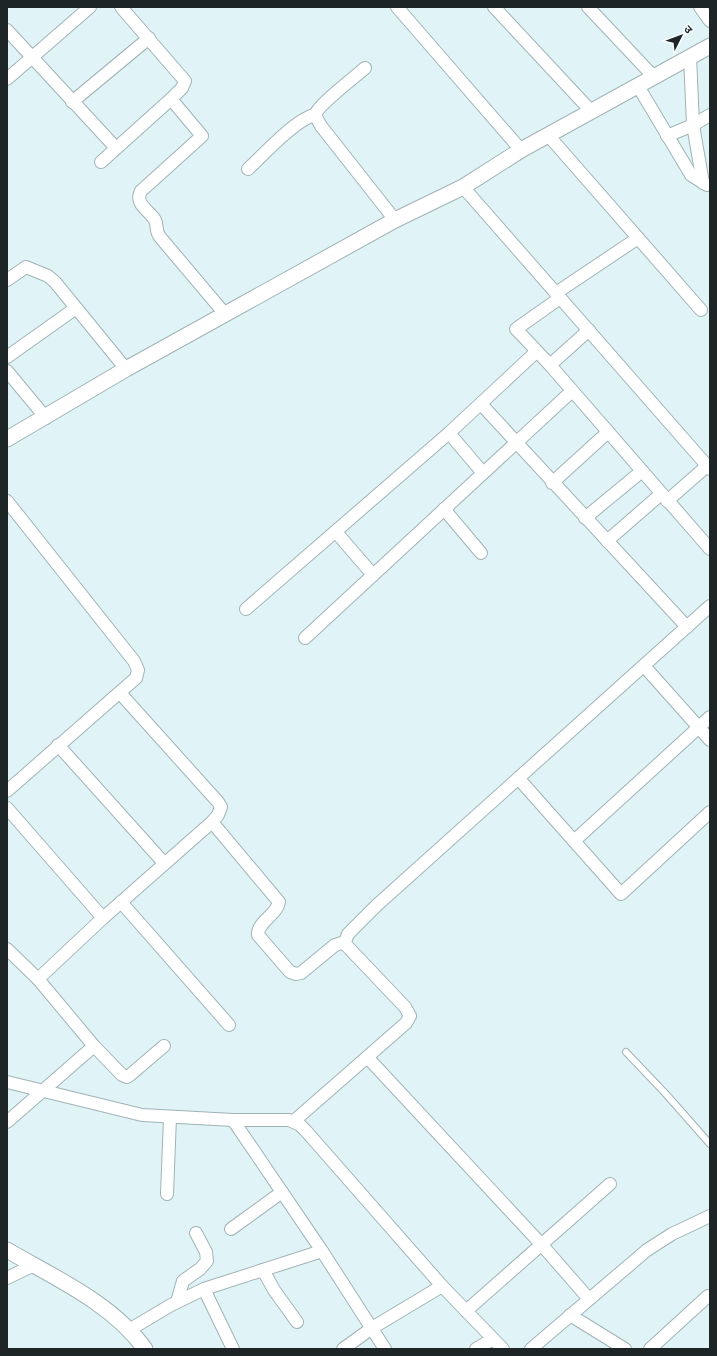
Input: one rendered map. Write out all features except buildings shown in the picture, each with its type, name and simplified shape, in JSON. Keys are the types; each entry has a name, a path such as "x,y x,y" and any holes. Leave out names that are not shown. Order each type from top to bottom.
{"street":[{"path":"7,79 90,7"},
{"path":"101,162 171,99 182,88 185,81 121,7"},
{"path":"397,7 521,150"},
{"path":"494,7 591,111"},
{"path":"588,7 653,76"},
{"path":"700,7 710,20"},
{"path":"7,30 31,58 116,148"},
{"path":"72,102 149,38"},
{"path":"7,439 46,418 126,369 395,220 463,186 521,150 710,46"},
{"path":"690,56 693,124 707,184"},
{"path":"315,115 316,111 365,68"},
{"path":"638,86 691,175 707,184"},
{"path":"171,99 202,136 141,191 139,199 140,204 156,221 155,229 160,237 225,314"},
{"path":"248,169 299,122 309,116 315,115"},
{"path":"315,115 321,126 395,220"},
{"path":"667,136 710,115"},
{"path":"548,135 701,310"},
{"path":"463,186 709,468 664,498 607,541"},
{"path":"638,238 558,295 516,329 710,549"},
{"path":"7,280 23,269 30,267 48,276 55,282 126,369"},
{"path":"7,357 76,308"},
{"path":"550,366 589,330"},
{"path":"246,609 449,433 536,352"},
{"path":"7,371 46,418"},
{"path":"305,638 572,391"},
{"path":"481,404 552,483 687,628"},
{"path":"552,483 608,432"},
{"path":"449,433 483,473"},
{"path":"585,518 642,471"},
{"path":"7,501 134,662 138,670 136,678 120,693 58,745 7,791"},
{"path":"444,509 481,553"},
{"path":"336,532 373,575"},
{"path":"345,942 348,934 377,905 710,606"},
{"path":"644,666 710,740"},
{"path":"38,979 103,918 212,822 218,815 221,807 120,693"},
{"path":"574,841 710,717"},
{"path":"58,745 164,863"},
{"path":"519,779 621,894 710,812"},
{"path":"7,808 103,918"},
{"path":"212,822 277,898 279,902 278,907 259,928 258,935 290,972 296,974 301,973 335,945 345,942"},
{"path":"122,902 229,1025"},
{"path":"294,1121 368,1058 406,1023 410,1016 405,1007 345,942"},
{"path":"7,948 38,979 94,1046 122,1075 128,1077 164,1046"},
{"path":"7,1122 94,1046"},
{"path":"368,1058 541,1244 589,1299"},
{"path":"7,1082 126,1112 170,1117 294,1121 306,1131 442,1286 503,1349"},
{"path":"167,1194 170,1117"},
{"path":"233,1120 322,1251 385,1349"},
{"path":"466,1311 610,1184"},
{"path":"232,1229 282,1192"},
{"path":"531,1349 657,1242 710,1216"},
{"path":"177,1302 183,1281 200,1269 207,1261 206,1252 196,1233"},
{"path":"7,1250 86,1294 129,1330 145,1349"},
{"path":"129,1330 177,1302 204,1289 322,1251"},
{"path":"7,1278 34,1265"},
{"path":"263,1270 274,1290 297,1322"},
{"path":"348,1348 372,1328 442,1286"},
{"path":"204,1289 233,1349"},
{"path":"650,1349 708,1296"},
{"path":"570,1315 625,1349"},
{"path":"476,1349 493,1339"}],"lane":[{"path":"626,1052 710,1144"}]}
